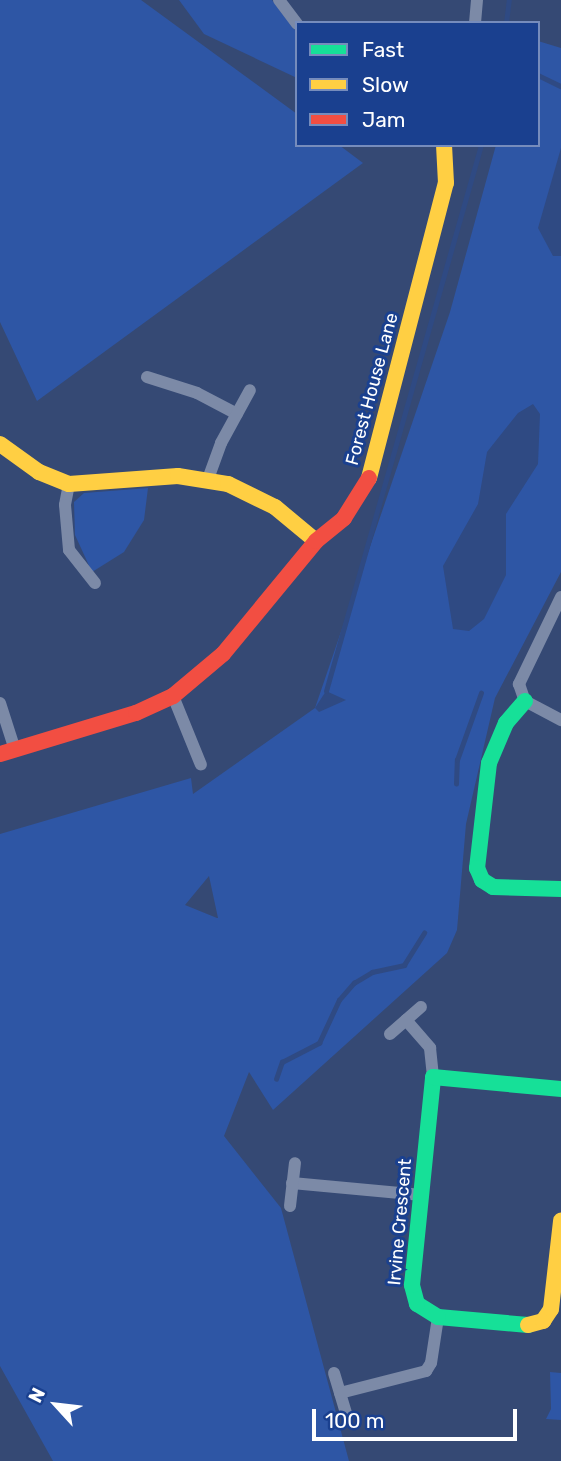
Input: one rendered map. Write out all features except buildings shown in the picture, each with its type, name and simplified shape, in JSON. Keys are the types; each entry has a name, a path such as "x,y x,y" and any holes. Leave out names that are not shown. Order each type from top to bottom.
{"street":[{"path":"279,0 295,21"},
{"path":"475,21 477,0"},
{"name":"Forest House Lane","path":"7,752 135,713 173,696 223,654 316,541 344,518 368,481 376,455 446,183 449,162 445,147"},
{"path":"147,377 197,393 237,414"},
{"path":"208,480 250,390"},
{"path":"0,444 39,472 69,484 178,477 208,480 248,491 316,541"},
{"path":"69,484 65,505 69,550 95,583"},
{"path":"561,597 521,674 525,701 506,723 489,763 478,873 492,887 561,889"},
{"path":"173,696 201,765"},
{"path":"525,701 561,720"},
{"path":"0,703 7,752"},
{"path":"390,1034 421,1007"},
{"path":"406,1020 430,1048 433,1077 561,1089"},
{"name":"Irvine Crescent","path":"433,1077 413,1294 422,1310 438,1317"},
{"path":"290,1206 295,1163"},
{"path":"292,1184 421,1195"},
{"path":"340,1393 426,1371 431,1363 438,1317 532,1325 543,1321 551,1308 561,1221"},
{"path":"334,1373 346,1413"}],"shaded area":[{"path":"0,0 141,0 295,113 295,147 342,147 363,163 37,401 0,322"},
{"path":"179,0 272,0 295,30 295,77 204,34"},
{"path":"540,42 561,48 561,572 495,698 466,824 457,930 447,953 273,1110 249,1072 224,1136 281,1208 349,1461 53,1461 0,1366 0,834 191,778 193,794 315,708 450,312 495,147 540,147","holes":["209,876 218,918 185,905"]},
{"path":"561,148 561,256 553,256 538,228"},
{"path":"533,404 540,414 538,464 506,514 506,575 484,619 469,631 453,629 443,566 478,504 487,452 518,413"},
{"path":"148,488 144,520 124,552 92,572 75,535 74,502 84,493"},
{"path":"326,691 346,700 319,712 315,708"},
{"path":"550,1372 561,1373 561,1420 546,1419 551,1409"}],"waterway":[{"path":"506,21 509,0"},
{"path":"540,76 561,86"},
{"path":"326,691 480,147"},
{"path":"456,784 457,760 481,693"},
{"path":"276,1079 282,1062 319,1043 339,1000 354,983 372,972 404,965 424,933"}],"traffic: fast":[{"path":"525,701 506,723 489,763 477,868 482,880 493,887 561,889"},
{"path":"528,1325 438,1317 417,1304 412,1285 433,1077 561,1089"}],"traffic: slow":[{"path":"369,478 446,183 444,147"},
{"path":"0,444 39,472 69,484 178,476 228,484 275,507 316,541"},
{"path":"528,1325 543,1321 551,1309 561,1221"}],"traffic: jam":[{"path":"0,754 136,713 173,696 223,654 316,541 344,518 369,478"}]}
